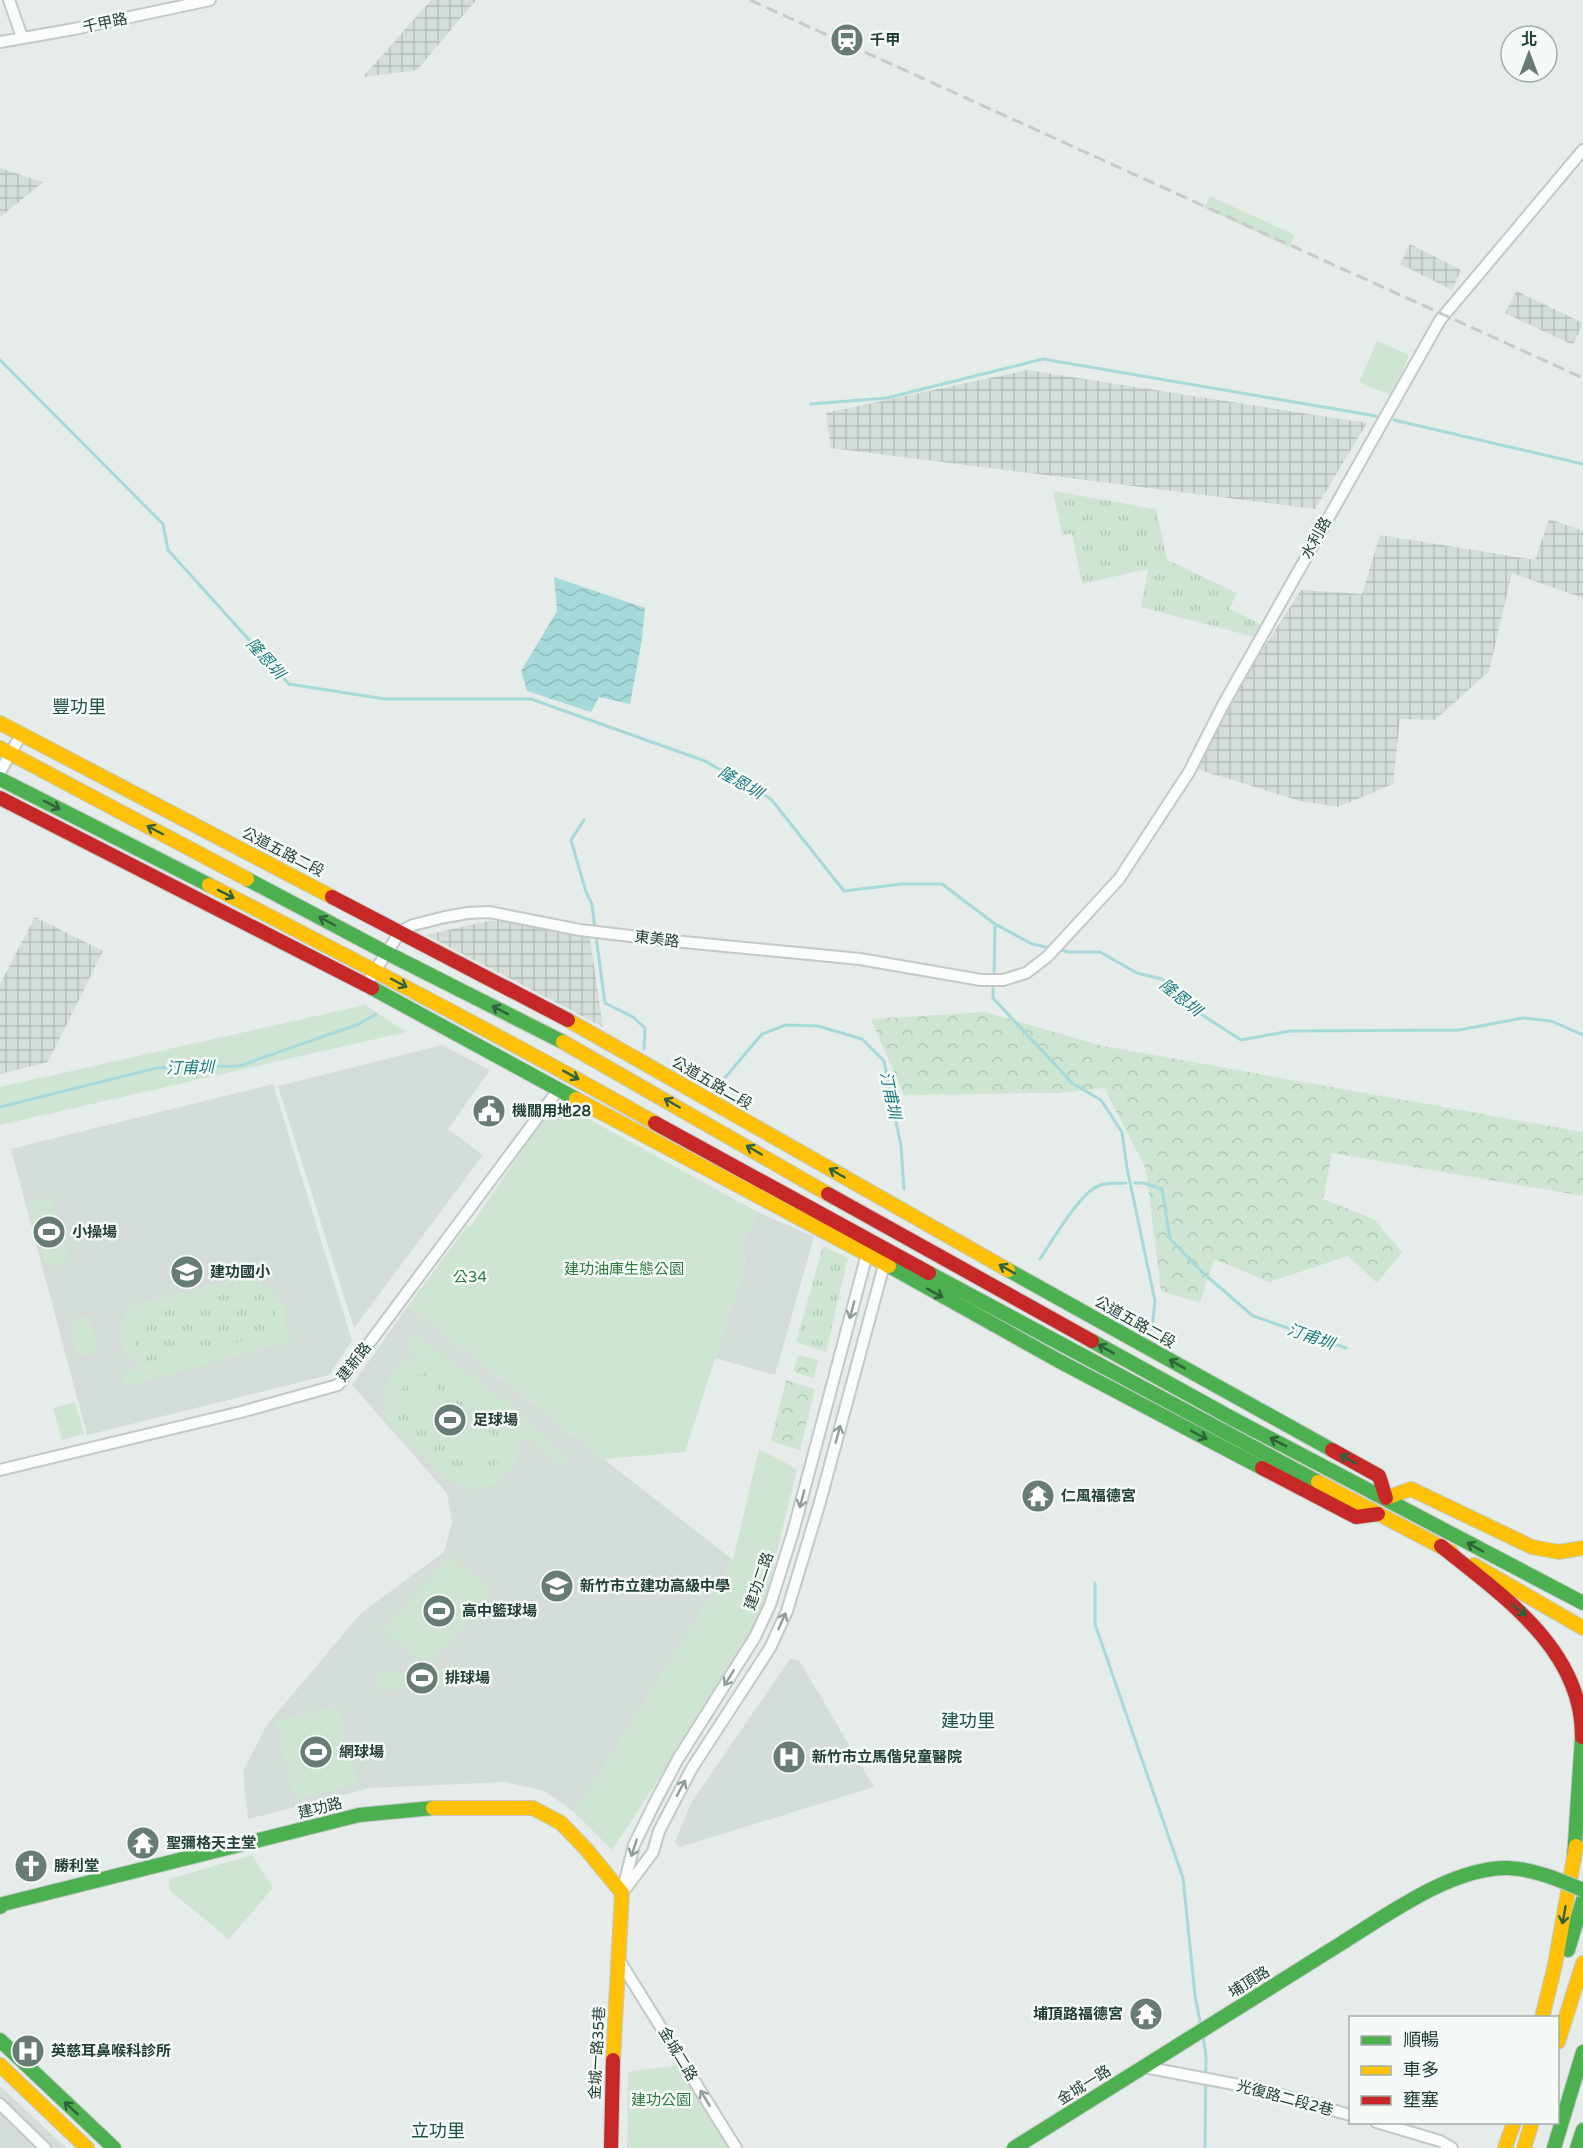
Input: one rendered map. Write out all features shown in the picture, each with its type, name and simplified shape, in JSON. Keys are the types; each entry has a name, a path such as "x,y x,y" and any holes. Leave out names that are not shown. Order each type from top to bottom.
{"main road":[{"name":"公道五路二段","path":"0,723 590,1032 971,1249 1379,1476 1386,1498"},
{"path":"5,751 385,952 573,1047 890,1229 1235,1420 1583,1603"},
{"path":"0,778 375,969 1038,1333 1441,1546 1582,1628"},
{"path":"0,798 366,985 867,1254 1059,1361 1356,1517 1378,1514"},
{"path":"890,1229 971,1249"},
{"path":"1386,1498 1411,1489 1532,1547 1559,1552 1583,1548"},
{"path":"1441,1546 1530,1619 1556,1653 1571,1680 1580,1706 1582,1730 1582,1763 1574,1858"},
{"name":"建功路","path":"1,1901 359,1815 450,1807 533,1808 561,1823 622,1893"},
{"path":"1545,2016 1583,1815"},
{"name":"埔頂路","path":"1170,2050 1415,1899 1466,1874 1505,1867 1544,1873 1583,1890"},
{"name":"建功二路","path":"619,1960 622,1893"},
{"path":"1546,2016 1583,1900"},
{"name":"金城一路35巷","path":"611,2148 613,2044 619,1960"},
{"path":"1559,2036 1583,1963"},
{"path":"0,2040 114,2148"},
{"name":"金城一路","path":"1014,2148 1170,2050"},
{"path":"1554,2148 1583,2052"},
{"path":"0,2065 87,2148"},
{"path":"1505,2148 1513,2124"},
{"path":"1524,2148 1531,2124"},
{"path":"1577,2148 1583,2130"}],"street":[{"path":"9,0 22,37"},
{"name":"千甲路","path":"0,42 210,0"},
{"name":"水利路","path":"1003,980 1026,973 1047,957 1119,879 1189,772 1223,705 1440,320 1583,150"},
{"path":"0,772 5,751 21,735"},
{"name":"東美路","path":"400,932 413,925 468,913 489,912 596,932 860,959 981,980 1003,980"},
{"path":"366,985 385,952 400,932"},
{"name":"建新路","path":"0,1470 338,1385 558,1090"},
{"name":"建功二路","path":"622,1893 634,1845 655,1802 678,1759 755,1637 770,1605 793,1532 867,1254"},
{"path":"622,1893 653,1852 659,1831 692,1768 770,1648 787,1611 817,1512 884,1264"},
{"name":"金城二路","path":"619,1960 736,2148"},
{"name":"光復路二段2巷","path":"1144,2067 1260,2089 1349,2115"},
{"path":"0,2104 45,2148"},
{"path":"1383,2124 1440,2141 1452,2148"}],"shaded area":[{"path":"431,0 476,0 417,70 363,77"},
{"path":"0,168 43,182 0,217"},
{"path":"1410,244 1461,270 1452,290 1400,264"},
{"path":"1516,291 1583,323 1573,345 1505,313"},
{"path":"1027,370 1367,423 1315,509 831,448 826,413"},
{"path":"1549,519 1583,531 1583,598 1512,573 1489,671 1435,720 1400,719 1393,784 1338,807 1300,801 1197,769 1252,666 1301,590 1362,594 1380,535 1535,560"},
{"path":"35,917 103,951 48,1062 0,1074 0,984"},
{"path":"507,920 589,933 603,1027 426,935 488,921"},
{"path":"442,1045 490,1070 448,1129 483,1155 354,1328 278,1086"},
{"name":"建功國小","path":"273,1084 352,1341 329,1375 87,1435 11,1149"},
{"path":"758,1212 814,1237 775,1375 715,1358 745,1265 743,1242"},
{"name":"新竹市立建功高級中學","path":"408,1306 733,1560 617,1751 574,1812 545,1791 505,1782 370,1788 248,1819 243,1771 266,1726 361,1613 444,1552 452,1522 447,1493 352,1385"},
{"name":"新竹市立馬偕兒童醫院","path":"790,1659 799,1660 874,1787 680,1847 675,1842 691,1803"},
{"path":"0,2086 66,2148 0,2148"}],"green space":[{"path":"1210,196 1295,235 1289,247 1204,208"},
{"path":"1377,341 1409,355 1392,396 1359,382"},
{"path":"1053,491 1156,509 1167,560 1237,593 1229,609 1265,626 1258,638 1141,607 1148,569 1082,584 1072,534 1062,535"},
{"path":"365,1005 406,1032 0,1125 0,1087"},
{"path":"985,1012 1103,1046 1583,1132 1583,1196 1332,1153 1323,1199 1374,1219 1402,1252 1377,1283 1348,1256 1269,1282 1214,1259 1200,1303 1161,1291 1146,1169 1104,1088 1060,1093 904,1095 871,1019"},
{"name":"建功油庫生態公園","path":"574,1111 758,1212 743,1242 745,1265 685,1452 604,1459 408,1306 467,1226 470,1227 541,1122"},
{"name":"小操場","path":"51,1197 70,1260 47,1267 28,1204"},
{"path":"823,1246 848,1258 826,1352 796,1342"},
{"path":"245,1277 266,1285 278,1295 284,1308 283,1331 290,1331 293,1341 126,1386 121,1373 142,1368 130,1359 121,1339 124,1317 131,1305","holes":["245,1289 266,1293 272,1300 276,1310 276,1321 268,1335 154,1364 137,1350 133,1337 136,1315"]},
{"path":"245,1289 263,1292 272,1299 276,1310 276,1320 268,1335 154,1364 141,1356 137,1350 133,1337 136,1315"},
{"path":"89,1316 97,1352 78,1357 69,1320"},
{"path":"414,1334 511,1406 568,1458 563,1466 521,1435 518,1457 499,1483 472,1490 451,1483 389,1424 385,1413 383,1403 387,1383 398,1366 417,1355 405,1345","holes":["439,1372 501,1422 506,1438 503,1457 490,1470 473,1473 458,1470 399,1420 395,1406 400,1390 411,1376"]},
{"path":"798,1355 818,1360 814,1378 793,1372"},
{"path":"439,1372 501,1422 506,1438 503,1457 490,1470 473,1473 458,1470 399,1420 395,1406 400,1390 411,1376"},
{"path":"786,1380 815,1389 800,1450 771,1441"},
{"name":"足球場","path":"435,1386 492,1434 488,1452 466,1457 409,1406 417,1392"},
{"path":"75,1402 84,1434 62,1440 53,1408"},
{"path":"759,1449 797,1469 759,1628 612,1850 574,1812 733,1560"},
{"name":"高中籃球場","path":"450,1557 495,1591 429,1667 380,1630"},
{"name":"排球場","path":"467,1666 468,1683 378,1691 376,1674"},
{"name":"網球場","path":"338,1705 358,1784 295,1800 275,1721"},
{"path":"252,1855 273,1888 229,1939 170,1891 169,1879"},
{"name":"建功公園","path":"678,2065 728,2148 627,2148 628,2072"}],"water":[{"path":"554,577 645,608 642,639 630,704 599,697 591,712 527,691 521,671 557,611"}],"waterway":[{"path":"811,404 887,398 1043,359 1376,416"},
{"name":"隆恩圳","path":"0,360 163,524 168,550 289,684 385,699 531,699 705,761 771,799 844,891 902,884 942,884 995,924 1032,944 1051,948"},
{"path":"1394,420 1583,464"},
{"path":"584,820 571,840 586,892 592,904 595,929"},
{"path":"994,976 995,924"},
{"path":"596,936 605,1003 633,1017 645,1028 644,1049"},
{"name":"隆恩圳","path":"1057,949 1068,952 1100,952 1137,973 1162,979 1187,1005 1241,1040 1290,1031 1459,1030 1523,1018 1551,1021 1583,1035"},
{"path":"993,983 993,998 1072,1083 1101,1100 1122,1132 1127,1168 1155,1301 1152,1329"},
{"name":"汀甫圳","path":"0,1107 157,1068 239,1066 359,1024 376,1014"},
{"name":"汀甫圳","path":"717,1087 762,1034 786,1025 818,1026 862,1039 884,1061 901,1146 904,1189"},
{"name":"汀甫圳","path":"1040,1259 1067,1218 1091,1190 1104,1184 1126,1183"},
{"name":"汀甫圳","path":"1135,1183 1162,1189 1170,1239 1202,1272 1253,1316 1346,1348"},
{"path":"1095,1583 1095,1624 1183,1878 1195,1995 1201,2027"},
{"path":"1203,2036 1206,2056 1205,2148"}],"railway":[{"path":"750,0 1583,378"}],"traffic: fast":[{"path":"0,779 209,885"},
{"path":"247,879 563,1042"},
{"path":"372,988 576,1099"},
{"path":"889,1266 1059,1361 1262,1468"},
{"path":"1008,1270 1332,1450"},
{"path":"929,1273 1318,1482"},
{"path":"1092,1341 1235,1420 1583,1603"},
{"path":"1574,1858 1582,1737"},
{"path":"0,1907 3,1904 359,1815 433,1808"},
{"path":"1345,1941 1402,1905 1444,1883 1487,1870 1508,1868 1527,1870 1583,1890"},
{"path":"1568,1950 1583,1900"},
{"path":"1014,2148 1345,1941"},
{"path":"0,2040 114,2148"},
{"path":"1554,2148 1583,2052"},
{"path":"1577,2148 1583,2130"}],"traffic: slow":[{"path":"0,723 332,897"},
{"path":"0,748 247,879"},
{"path":"209,885 434,1002 655,1123"},
{"path":"568,1020 1008,1270"},
{"path":"563,1042 828,1194"},
{"path":"576,1099 889,1266"},
{"path":"1318,1482 1451,1552"},
{"path":"1386,1498 1411,1489 1532,1547 1559,1552 1583,1548"},
{"path":"1474,1565 1583,1628"},
{"path":"433,1808 533,1808 561,1823 622,1893 613,2060"},
{"path":"1542,2016 1555,1965 1576,1846"},
{"path":"1559,2039 1583,1963"},
{"path":"0,2065 87,2148"},
{"path":"1505,2148 1513,2124"},
{"path":"1524,2148 1531,2124"}],"traffic: jam":[{"path":"0,798 372,988"},
{"path":"332,897 568,1020"},
{"path":"655,1123 929,1273"},
{"path":"828,1194 1092,1341"},
{"path":"1332,1450 1379,1476 1386,1498"},
{"path":"1262,1468 1356,1517 1378,1514"},
{"path":"1441,1546 1512,1604 1553,1651 1569,1677 1579,1705 1582,1737"},
{"path":"611,2148 613,2060"}],"place":[{"name":"千甲","path":"847,40"},
{"name":"機關用地28","path":"489,1111"},
{"name":"小操場","path":"49,1232"},
{"name":"建功國小","path":"187,1272"},
{"name":"足球場","path":"450,1420"},
{"name":"仁風福德宮","path":"1038,1496"},
{"name":"新竹市立建功高級中學","path":"557,1586"},
{"name":"高中籃球場","path":"439,1611"},
{"name":"排球場","path":"422,1678"},
{"name":"網球場","path":"316,1752"},
{"name":"新竹市立馬偕兒童醫院","path":"789,1757"},
{"name":"聖彌格天主堂","path":"143,1843"},
{"name":"勝利堂","path":"31,1866"},
{"name":"埔頂路福德宮","path":"1146,2014"},
{"name":"英慈耳鼻喉科診所","path":"28,2051"}],"district":[{"name":"豐功里","path":"79,707"},
{"name":"建功里","path":"968,1721"},
{"name":"立功里","path":"438,2131"}],"park label":[{"name":"公34","path":"470,1277"}]}
